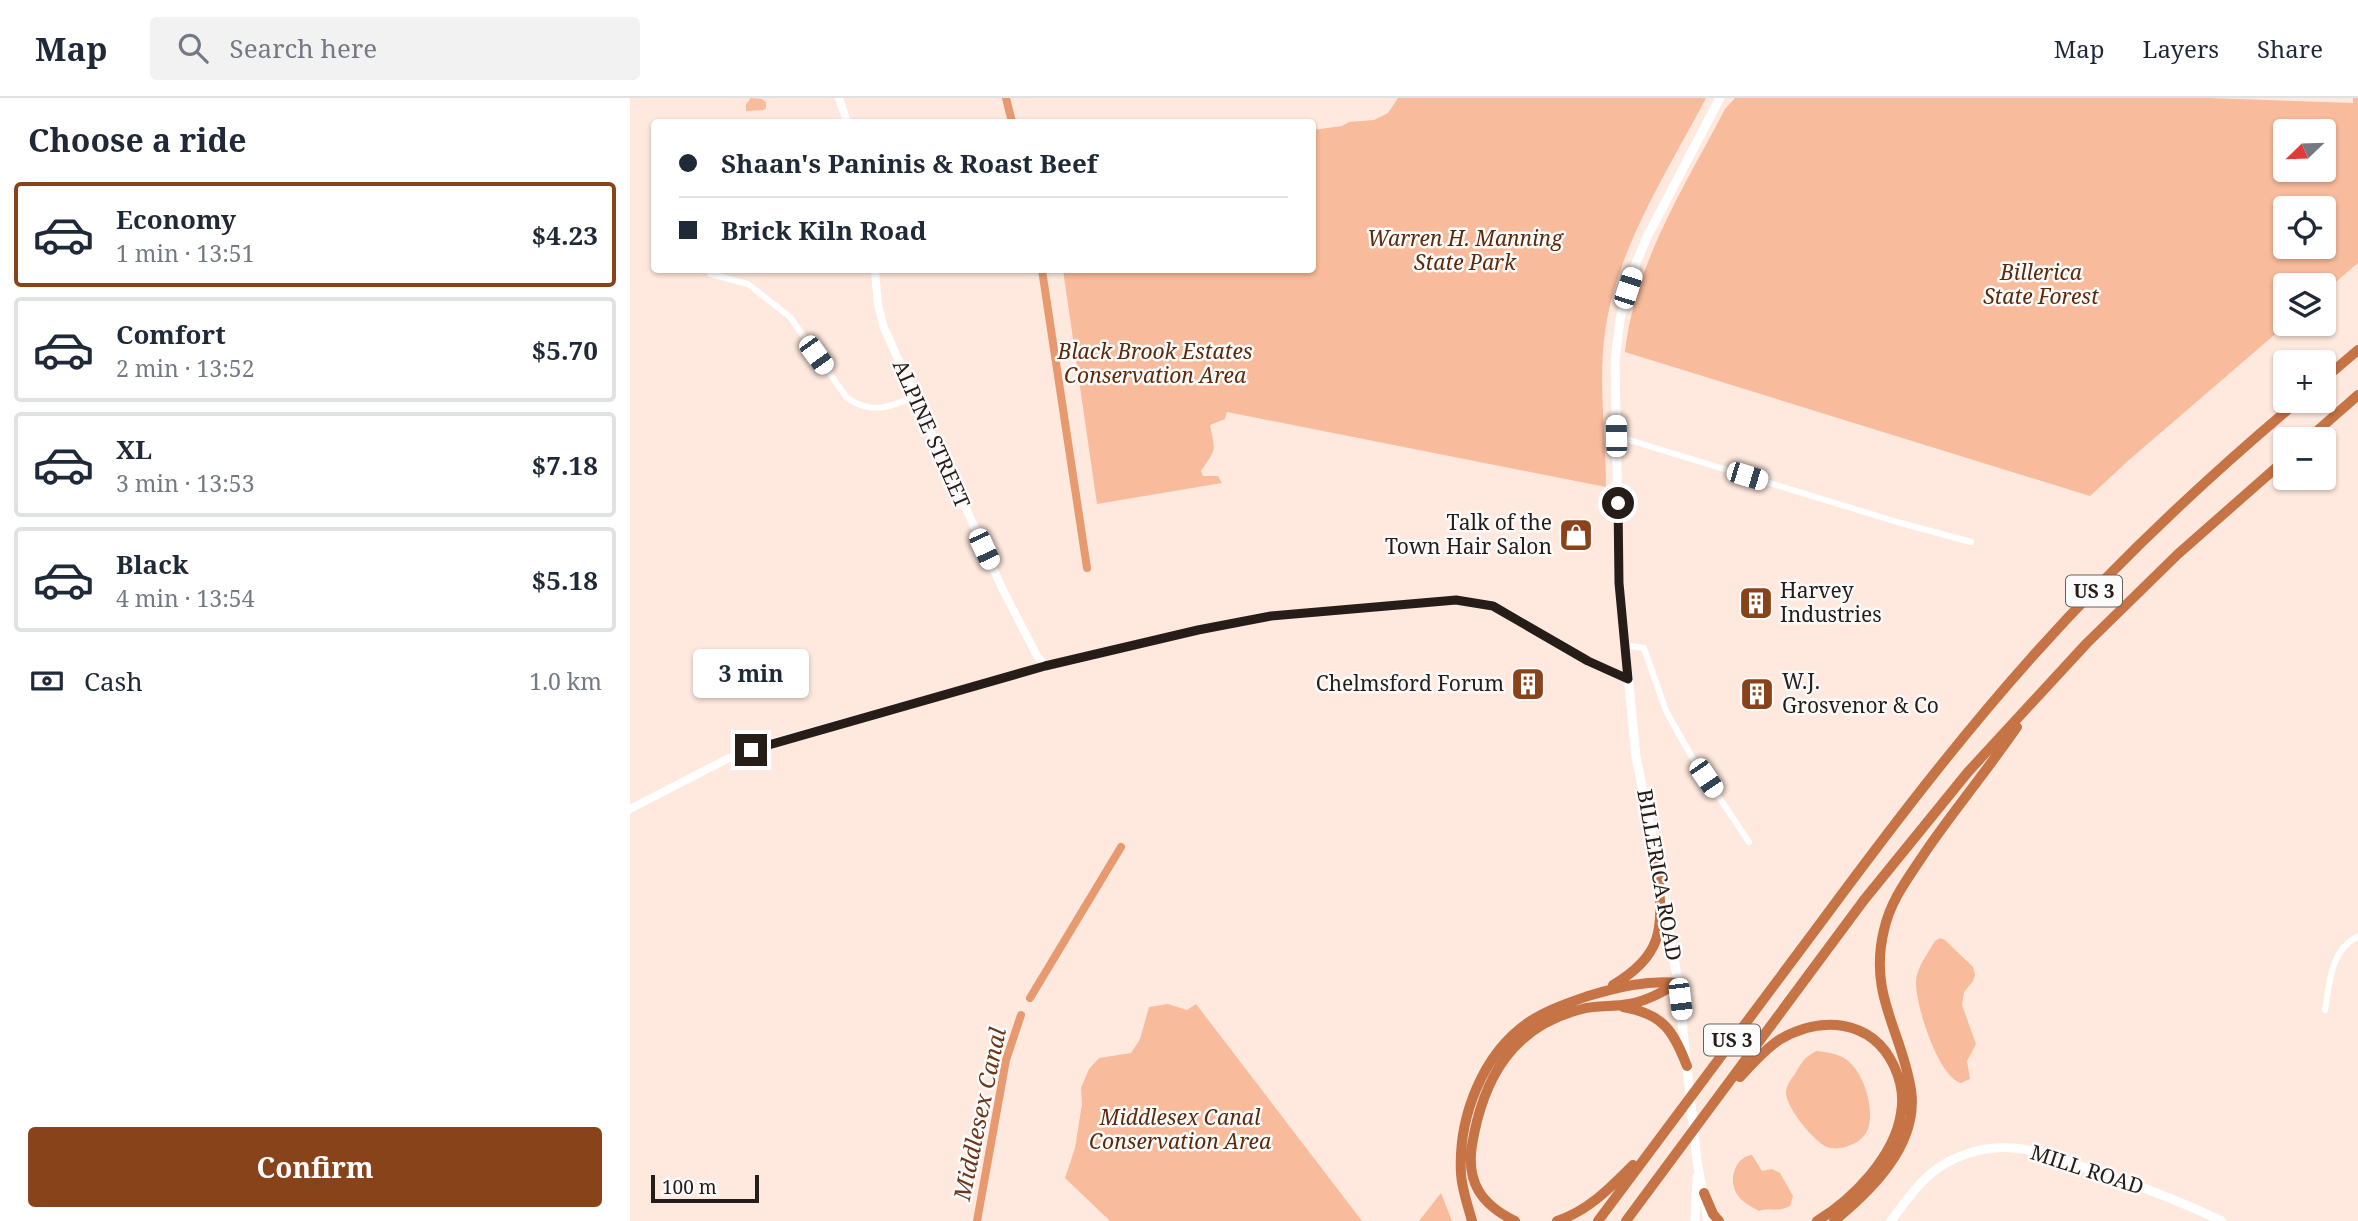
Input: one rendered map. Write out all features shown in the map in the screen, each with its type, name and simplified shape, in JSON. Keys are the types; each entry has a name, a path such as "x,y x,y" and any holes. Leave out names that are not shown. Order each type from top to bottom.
{"highway":[{"path":"2336,369 2358,350"},
{"path":"2322,427 2358,395"},
{"name":"US 3","path":"1598,1221 1911,802 2009,683 2057,629 2167,517 2284,413"},
{"name":"US 3","path":"1626,1221 1900,855 1968,772 2087,643 2178,554 2273,470"},
{"path":"1834,1221 1882,1174 1902,1142 1909,1123 1911,1088 1882,995 1881,941 1889,911 1903,885 1952,813 2041,692"},
{"path":"1599,993 1635,971 1653,949 1660,924 1658,865"},
{"path":"1472,1221 1462,1184 1463,1146 1471,1105 1487,1067 1506,1042 1528,1022 1556,1007 1638,983 1678,983"},
{"path":"1515,1221 1489,1205 1477,1188 1472,1170 1471,1152 1476,1122 1487,1088 1497,1069 1511,1050 1554,1018 1580,1010 1645,1000 1678,983"},
{"path":"1617,1006 1644,1012 1660,1020 1675,1039 1687,1066"},
{"path":"1707,1112 1766,1051 1794,1033 1817,1025 1844,1025 1857,1028 1876,1040 1891,1061 1900,1082 1902,1105 1899,1124 1889,1147 1870,1174 1841,1203 1817,1221"},
{"path":"1557,1221 1580,1212 1606,1193 1660,1139"},
{"path":"1704,1193 1719,1221"}],"main road":[{"name":"BILLERICA ROAD","path":"1708,1221 1697,1161 1678,983 1636,757 1619,583 1615,362 1620,319 1647,237 1720,98"},
{"name":"MILL ROAD","path":"1891,1221 1915,1189 1942,1166 1974,1151 2006,1148 2031,1151 2088,1168 2169,1197 2221,1221"},
{"name":"BILLERICA ROAD","path":"1695,1221 1697,1161"}],"street":[{"path":"839,98 846,119"},
{"name":"ALPINE STREET","path":"875,273 878,305 884,328 998,579 1045,666"},
{"path":"710,274 747,284 790,317 846,398 857,405 883,409 916,396"},
{"path":"1616,436 1971,542"},
{"path":"630,809 718,763 751,750 1045,666 1158,638 1271,616 1456,600 1493,606 1588,661 1628,679"},
{"path":"1625,645 1644,649 1666,711 1692,757 1749,842"},
{"path":"2325,1010 2336,957 2343,946 2358,936"}],"green space":[{"path":"751,98 762,99 766,102 766,108 746,111 746,104"},
{"name":"Warren H. Manning State Park","path":"1398,98 1706,98 1645,211 1620,270 1611,301 1602,371 1606,487 1227,412 1225,419 1210,425 1213,450 1201,471 1203,476 1218,476 1222,483 1097,504 1063,273 1316,273 1316,130 1342,126 1349,122 1374,120 1388,113"},
{"name":"Billerica State Forest","path":"1735,98 2209,98 2353,103 2353,98 2358,98 2358,263 2336,282 2336,273 2273,273 2273,336 2090,496 1625,352 1639,287 1663,226 1725,109"},
{"path":"1940,938 1973,967 1975,975 1964,992 1962,1005 1976,1044 1967,1061 1970,1079 1961,1083 1952,1078 1936,1054 1919,1006 1917,976 1935,941"},
{"name":"Middlesex Canal Conservation Area","path":"1168,1004 1187,1010 1196,1004 1362,1221 1110,1221 1065,1178 1075,1148 1082,1104 1081,1088 1089,1069 1099,1058 1131,1053 1140,1039 1149,1007"},
{"path":"1817,1051 1847,1060 1863,1082 1869,1102 1870,1121 1866,1134 1847,1147 1834,1148 1822,1144 1802,1123 1787,1099 1786,1090 1790,1080 1804,1060"},
{"path":"1752,1155 1762,1171 1772,1169 1780,1173 1793,1196 1790,1206 1759,1211 1739,1197 1733,1185 1734,1172 1741,1160"},
{"path":"1441,1193 1452,1221 1419,1221"}],"waterway":[{"name":"Middlesex Canal","path":"1006,98 1011,119"},
{"name":"Middlesex Canal","path":"1042,273 1087,568"},
{"name":"Middlesex Canal","path":"1030,998 1121,847"},
{"name":"Middlesex Canal","path":"977,1221 1006,1060 1021,1015"}],"place":[{"name":"Talk of the Town Hair Salon","path":"1576,535"},
{"name":"Harvey Industries","path":"1756,603"},
{"name":"Chelmsford Forum","path":"1528,684"},
{"name":"W.J. Grosvenor & Co","path":"1757,694"}],"route":[{"path":"751,750 1045,666 1158,638 1271,616 1456,600 1493,606 1588,661 1628,679 1619,583 1618,503"}],"park label":[{"name":"Black Brook Estates Conservation Area","path":"1155,364"}]}
